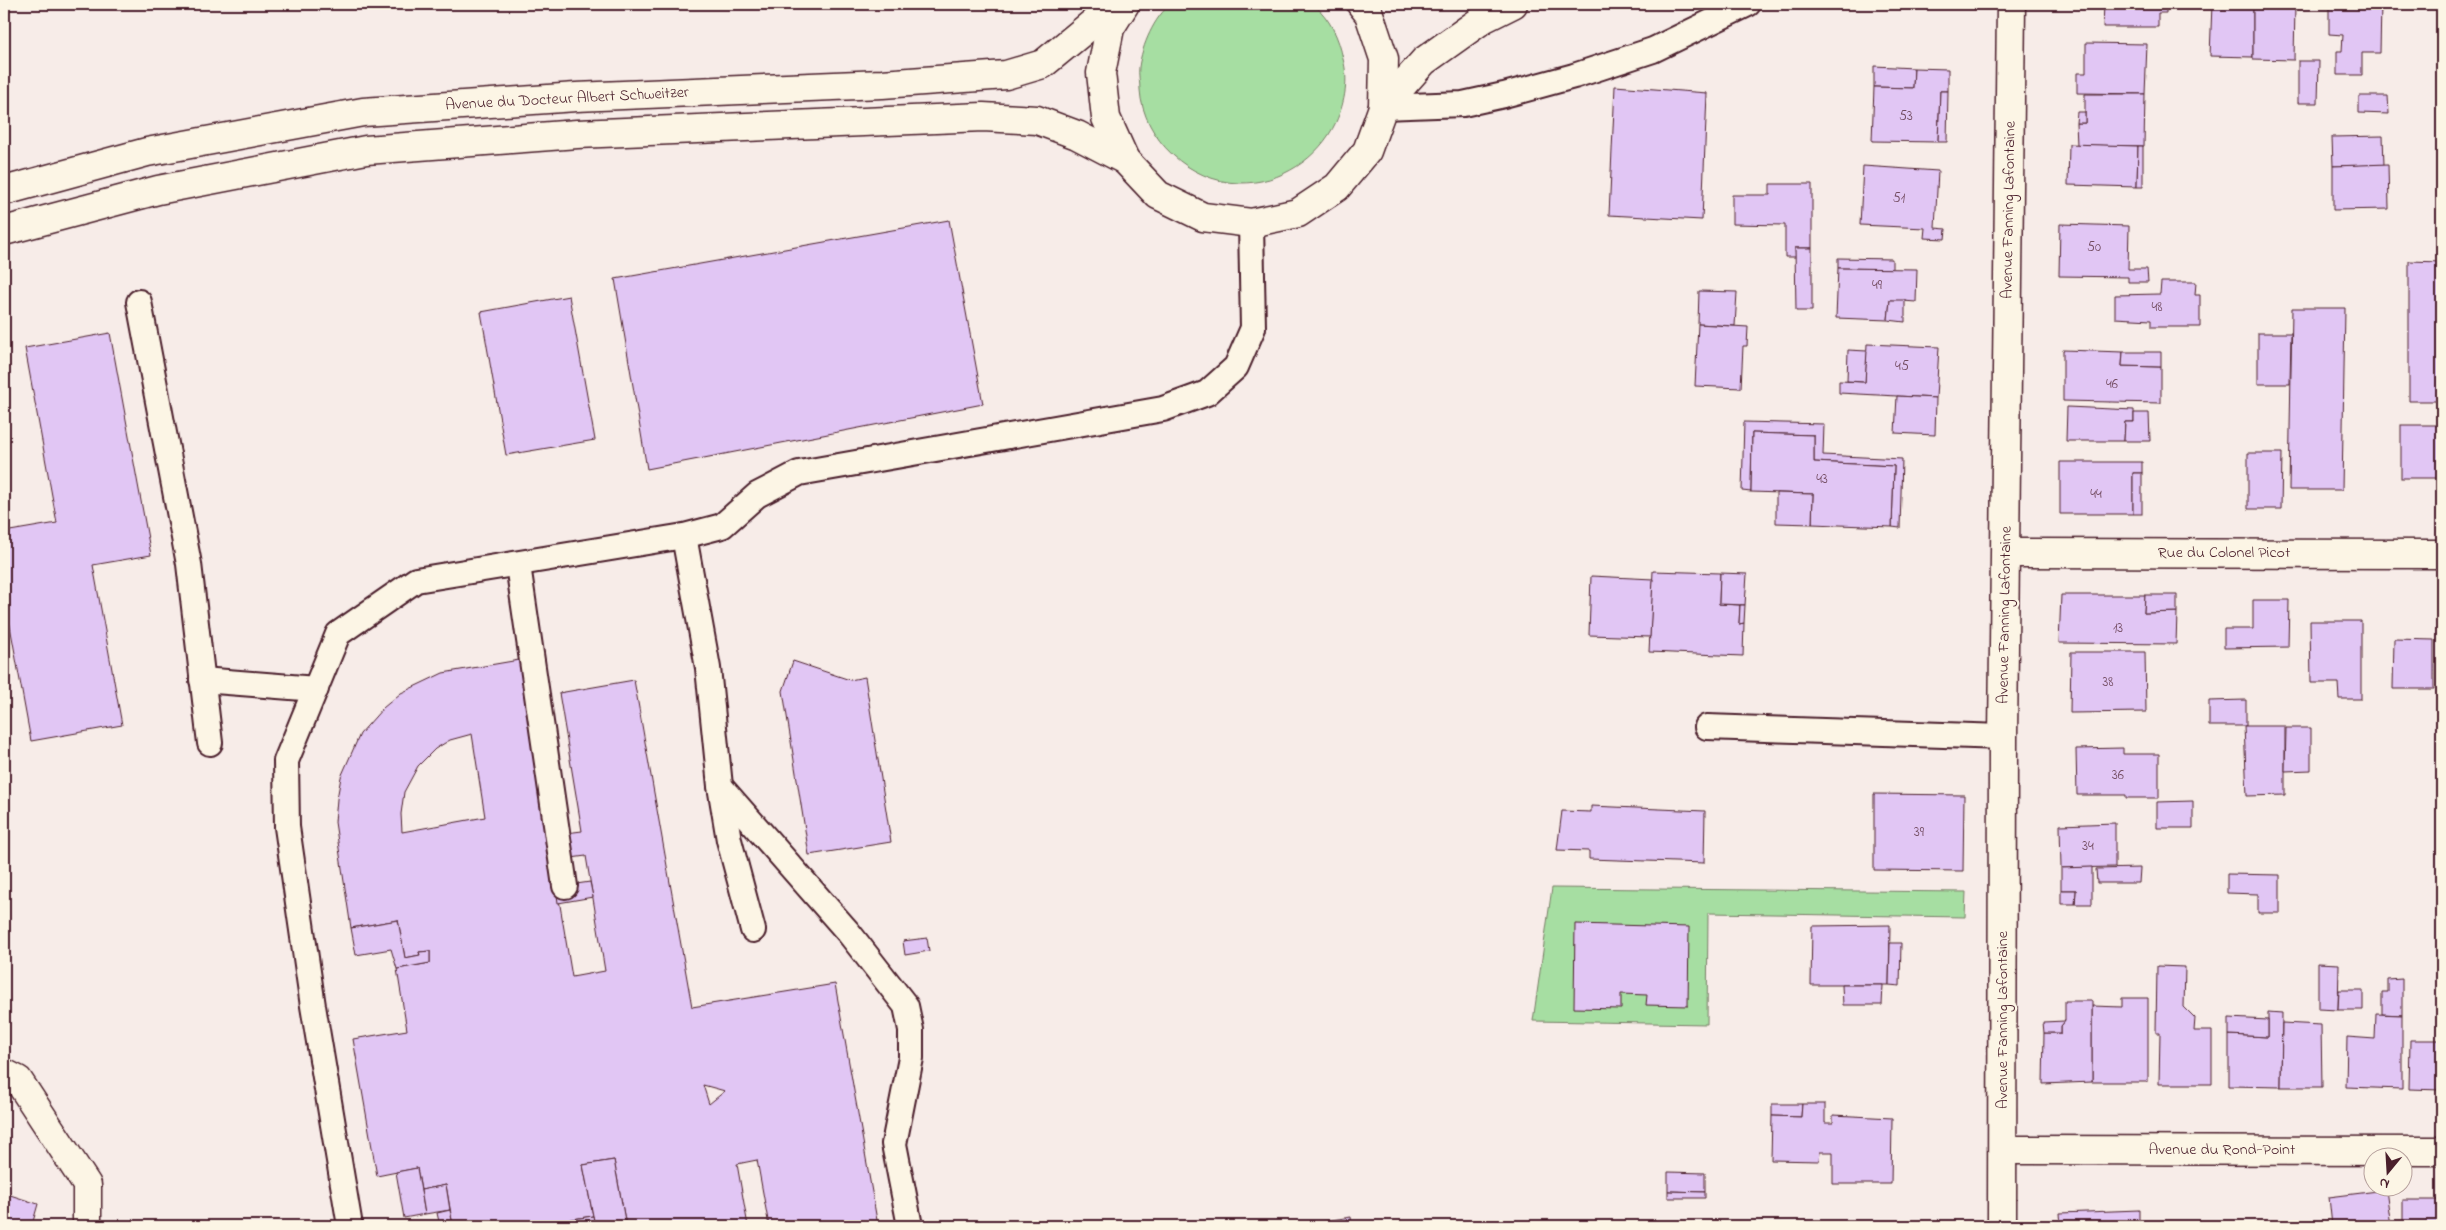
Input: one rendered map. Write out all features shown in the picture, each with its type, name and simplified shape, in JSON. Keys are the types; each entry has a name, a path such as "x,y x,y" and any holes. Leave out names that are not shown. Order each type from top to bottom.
{"main road":[{"name":"Avenue du Docteur Albert Schweitzer","path":"4,191 147,152 363,112 576,97 882,84 1006,75 1043,64 1116,4"},
{"path":"1125,4 1110,28 1101,73 1106,118 1125,160 1158,195 1202,217 1251,222 1298,213 1337,187 1367,151 1383,107 1384,59 1369,14 1361,4"},
{"path":"1383,107 1424,60 1483,19 1513,4"},
{"name":"Avenue Fanning Lafontaine","path":"2002,1226 2003,737 2011,4"},
{"path":"4,231 158,190 366,150 577,134 983,117 1037,120 1077,135 1125,160"},
{"name":"Rue du Colonel Picot","path":"2006,553 2442,554"},
{"path":"4,1073 18,1080 86,1185 87,1226"},
{"name":"Avenue du Rond-Point","path":"2003,1150 2442,1151"}],"lane":[{"path":"1383,107 1463,104 1565,78 1653,50 1748,4"},
{"path":"350,1226 313,1006 287,827 286,761 338,634 416,580 518,565 684,536 722,526 757,495 799,473 1163,409 1207,394 1236,368 1253,328 1251,222"},
{"path":"140,302 189,564 210,743"},
{"path":"684,536 708,668 720,786 729,840 753,930"},
{"path":"518,565 565,886"},
{"path":"202,680 316,689"},
{"path":"1707,727 2003,737"},
{"path":"720,786 849,933 906,1006 911,1030 911,1058 894,1144 910,1226"}],"green space":[{"path":"1171,4 1313,4 1333,29 1339,44 1346,75 1342,107 1329,135 1320,147 1284,174 1255,182 1239,183 1221,181 1203,175 1187,166 1172,154 1160,141 1150,125 1143,108 1139,70 1143,50 1150,32 1159,16"},
{"path":"1552,888 1966,892 1965,917 1708,913 1707,1024 1533,1021"}],"building":[{"path":"2104,4 2166,4 2166,13 2158,13 2158,27 2103,27"},
{"path":"2212,4 2253,4 2253,57 2210,56"},
{"path":"2253,4 2295,4 2294,60 2253,59"},
{"path":"2329,4 2381,4 2380,53 2362,53 2362,75 2337,75 2337,51 2342,51 2343,35 2329,34"},
{"path":"2086,43 2147,44 2145,94 2077,93 2077,73 2086,73"},
{"path":"2298,61 2319,61 2318,103 2298,103"},
{"path":"1874,66 1914,68 1913,88 1874,87"},
{"path":"1914,68 1948,69 1948,91 1940,91 1938,142 1872,141 1874,87 1913,88"},
{"path":"1615,86 1707,93 1702,220 1609,215"},
{"path":"1940,91 1948,91 1947,142 1938,142"},
{"path":"2085,94 2145,94 2144,146 2077,145 2076,123 2085,123"},
{"path":"2359,96 2388,96 2389,114 2359,113"},
{"path":"2077,112 2085,112 2085,123 2076,123"},
{"path":"2383,136 2384,165 2333,166 2332,137"},
{"path":"2069,144 2138,146 2137,187 2068,185"},
{"path":"2138,146 2143,146 2143,187 2137,187"},
{"path":"2388,164 2389,209 2333,210 2333,166"},
{"path":"1863,166 1938,171 1935,228 1946,229 1945,239 1924,238 1925,228 1860,225"},
{"path":"1770,184 1812,184 1812,248 1795,248 1796,257 1785,257 1785,225 1732,224 1732,195 1770,195"},
{"path":"949,220 983,404 647,469 615,279"},
{"path":"2060,224 2129,226 2128,269 2147,269 2148,282 2128,282 2128,277 2059,276"},
{"path":"1795,248 1812,248 1812,311 1796,311"},
{"path":"1838,258 1892,259 1892,269 1838,268"},
{"path":"2409,261 2442,262 2442,401 2409,401"},
{"path":"1838,268 1917,269 1916,302 1890,300 1888,320 1836,318"},
{"path":"2161,282 2196,282 2195,295 2200,295 2200,327 2151,327 2151,320 2115,318 2115,295 2160,294"},
{"path":"1699,291 1737,292 1735,326 1698,324"},
{"path":"569,296 595,440 506,455 481,312"},
{"path":"1890,300 1905,300 1905,322 1888,320"},
{"path":"2292,308 2345,308 2342,490 2289,490"},
{"path":"1698,324 1748,327 1747,346 1743,346 1741,388 1695,386"},
{"path":"110,333 151,555 93,565 122,725 31,741 4,593 4,532 57,523 25,348"},
{"path":"2258,333 2291,333 2290,384 2258,384"},
{"path":"1867,344 1939,347 1936,398 1839,393 1839,381 1865,382"},
{"path":"1848,350 1867,351 1865,382 1847,381"},
{"path":"2063,350 2123,352 2122,366 2161,367 2161,403 2063,401"},
{"path":"2123,352 2161,352 2161,367 2122,366"},
{"path":"1897,396 1936,398 1935,435 1895,433"},
{"path":"2067,407 2134,410 2134,422 2125,422 2124,441 2066,441"},
{"path":"2134,413 2149,413 2150,441 2124,441 2125,422 2134,422"},
{"path":"1744,422 1824,424 1823,455 1902,459 1900,528 1892,527 1894,466 1814,462 1814,435 1752,433 1751,492 1742,491"},
{"path":"2401,425 2442,425 2442,478 2401,478"},
{"path":"1752,433 1814,435 1814,462 1894,466 1892,527 1812,524 1813,494 1751,492"},
{"path":"2248,453 2282,453 2281,509 2248,509"},
{"path":"2060,462 2142,462 2142,473 2133,473 2133,514 2060,514"},
{"path":"2133,473 2142,473 2142,514 2133,514"},
{"path":"1776,493 1813,494 1812,524 1776,523"},
{"path":"1653,571 1720,573 1719,604 1740,605 1739,624 1744,623 1743,656 1649,652"},
{"path":"1720,573 1747,574 1745,605 1719,604"},
{"path":"1591,576 1653,579 1650,637 1589,635"},
{"path":"2061,595 2145,595 2144,613 2177,612 2176,644 2059,643"},
{"path":"2145,595 2177,595 2177,612 2144,613"},
{"path":"2253,600 2289,600 2288,647 2224,648 2224,629 2253,629"},
{"path":"1740,605 1745,605 1744,623 1739,624"},
{"path":"2310,621 2361,621 2361,699 2339,699 2338,683 2311,683"},
{"path":"2394,639 2434,640 2434,689 2393,689"},
{"path":"2071,652 2145,652 2146,712 2070,713"},
{"path":"519,660 572,977 605,971 586,856 571,858 566,833 582,831 559,693 634,680 692,1007 835,984 878,1226 769,1226 757,1160 737,1164 748,1226 626,1226 614,1160 583,1165 593,1216 552,1222 553,1226 453,1226 446,1185 421,1190 417,1168 377,1176 353,1039 407,1030 397,969 430,963 430,951 419,952 420,955 405,958 398,920 351,928 335,822 337,799 341,777 360,734 383,708 401,693 443,673","holes":["472,734 485,817 402,832 401,814 404,792 418,766 435,749 450,740","703,1085 725,1091 709,1104"]},
{"path":"793,661 850,680 865,677 891,842 809,855 783,691"},
{"path":"2246,700 2246,726 2209,726 2209,701"},
{"path":"2244,726 2285,726 2285,795 2247,796"},
{"path":"2286,728 2311,728 2311,770 2285,771"},
{"path":"2123,748 2123,754 2159,754 2159,798 2126,798 2126,795 2077,795 2076,749"},
{"path":"1874,794 1964,795 1963,871 1874,870"},
{"path":"2193,801 2193,828 2157,828 2157,802"},
{"path":"1591,806 1705,811 1704,863 1589,859 1589,851 1557,850 1562,811 1591,812"},
{"path":"2115,823 2115,867 2061,868 2060,825"},
{"path":"2092,867 2092,904 2075,904 2076,890 2061,890 2061,868"},
{"path":"2140,868 2139,883 2097,883 2096,869"},
{"path":"2227,874 2280,875 2280,913 2258,913 2258,894 2227,893"},
{"path":"590,882 593,897 558,903 556,887"},
{"path":"2061,890 2076,890 2075,904 2061,904"},
{"path":"398,920 405,958 420,955 419,952 430,951 430,963 397,969 391,949 356,955 351,928"},
{"path":"1575,924 1689,927 1688,1006 1646,1005 1647,995 1621,994 1621,1009 1574,1008"},
{"path":"1890,925 1889,985 1811,985 1812,926"},
{"path":"927,938 929,951 905,955 903,941"},
{"path":"1890,943 1901,943 1900,986 1889,985"},
{"path":"2318,963 2339,964 2338,1010 2318,1009"},
{"path":"2157,966 2185,967 2184,1007 2195,1018 2194,1031 2212,1031 2212,1084 2159,1084 2160,1033 2156,1033"},
{"path":"2402,979 2402,1015 2382,1014 2382,992 2388,992 2388,980"},
{"path":"1842,985 1883,985 1882,1005 1843,1005"},
{"path":"2339,990 2363,990 2363,1010 2338,1010"},
{"path":"2122,998 2148,998 2148,1082 2092,1082 2092,1006 2122,1007"},
{"path":"2065,1001 2092,1001 2092,1082 2043,1084 2044,1033 2061,1033 2061,1026 2065,1021"},
{"path":"2268,1012 2282,1013 2281,1087 2229,1086 2229,1035 2268,1037"},
{"path":"2376,1014 2402,1015 2402,1089 2346,1087 2347,1037 2375,1039"},
{"path":"2229,1018 2268,1020 2268,1037 2229,1035"},
{"path":"2065,1021 2061,1026 2061,1033 2044,1033 2043,1022"},
{"path":"2282,1023 2321,1025 2322,1087 2281,1087"},
{"path":"2410,1040 2442,1040 2442,1090 2409,1089"},
{"path":"1772,1104 1802,1104 1801,1117 1772,1116"},
{"path":"1802,1104 1825,1104 1825,1123 1833,1123 1833,1115 1892,1118 1891,1184 1833,1184 1833,1152 1820,1152 1819,1161 1771,1160 1772,1116 1801,1117"},
{"path":"614,1160 626,1226 595,1226 583,1165"},
{"path":"417,1168 425,1214 404,1218 396,1172"},
{"path":"1668,1172 1705,1173 1705,1192 1668,1191"},
{"path":"446,1185 450,1210 425,1214 421,1190"},
{"path":"1668,1191 1705,1192 1705,1198 1668,1198"},
{"path":"4,1193 38,1204 32,1225 4,1226"},
{"path":"2364,1193 2364,1198 2387,1198 2391,1226 2332,1226 2329,1197"},
{"path":"2403,1200 2442,1200 2442,1226 2403,1226"},
{"path":"450,1210 453,1226 440,1226 437,1213"},
{"path":"2139,1210 2139,1226 2061,1226 2060,1213"},
{"path":"593,1216 595,1226 553,1226 552,1222"},
{"path":"1351,1217 1352,1226 1313,1226 1312,1223"}]}
